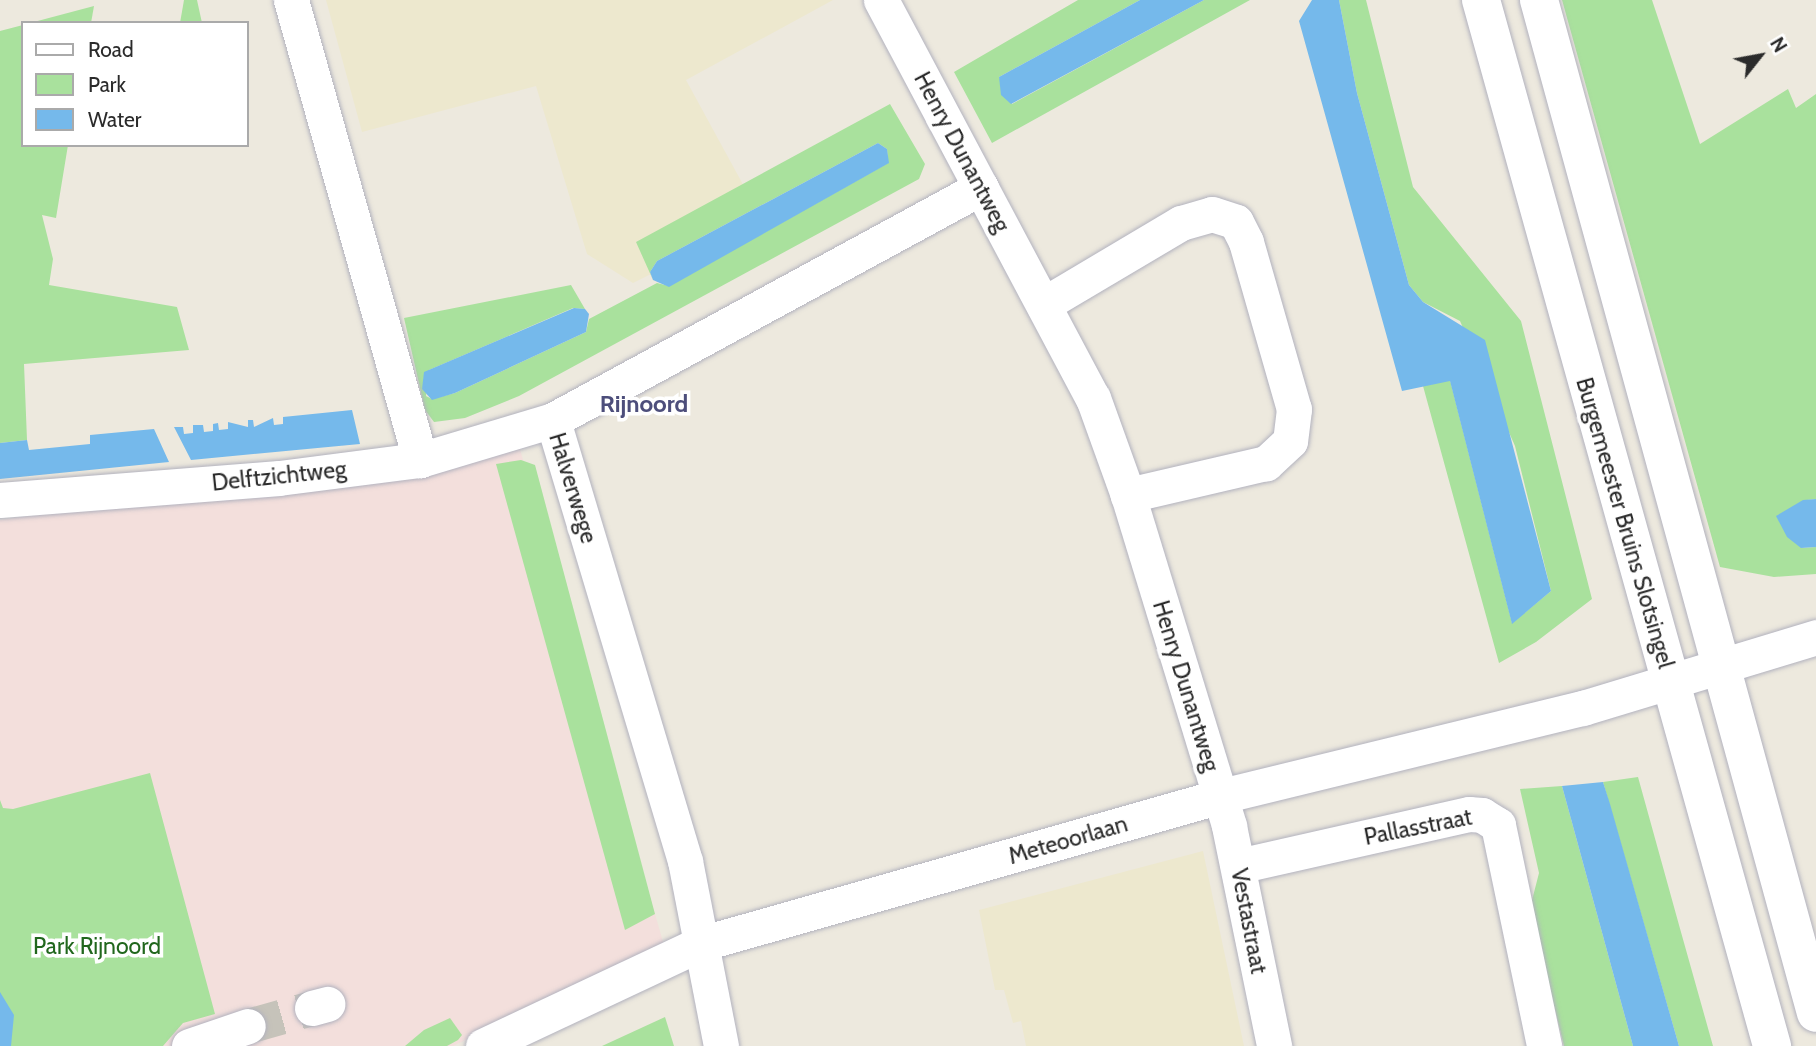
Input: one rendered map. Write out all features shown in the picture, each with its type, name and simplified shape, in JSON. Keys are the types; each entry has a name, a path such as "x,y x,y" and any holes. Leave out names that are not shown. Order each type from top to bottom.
{"main road":[{"name":"Burgemeester Bruins Slotsingel","path":"1481,0 1772,1046"},
{"path":"1539,0 1816,1013"}],"street":[{"path":"291,0 420,460"},
{"name":"Henry Dunantweg","path":"881,0 1046,303 1093,398 1128,495 1220,796"},
{"name":"Halverwege","path":"721,1046 685,861 553,420 981,188"},
{"path":"1046,303 1181,223 1212,214 1236,222 1246,242 1294,409 1290,441 1266,463 1128,495"},
{"name":"Delftzichtweg","path":"0,500 279,478 420,460 553,420"},
{"name":"Meteoorlaan","path":"483,1046 700,944 1220,796 1583,708 1816,637"},
{"name":"Vestastraat","path":"1220,796 1238,866 1274,1046"},
{"name":"Pallasstraat","path":"1238,866 1469,814 1482,815 1498,825 1544,1046"},
{"path":"189,1046 248,1026"}],"shaded area":[{"path":"326,0 833,0 686,80 746,190 655,272 633,283 587,254 536,86 362,132"},
{"path":"519,446 664,945 453,1046 33,1046 0,981 0,520"},
{"path":"1203,851 1244,1046 1026,1046 1021,1021 1013,1023 1004,990 995,990 979,910"}],"green space":[{"path":"184,0 197,0 202,21 180,21"},
{"path":"1078,0 1140,0 999,77 1012,104 1204,0 1250,0 992,143 954,72"},
{"path":"1339,0 1366,0 1413,187 1521,321 1592,599 1536,642 1499,663 1423,386 1450,380 1512,623 1551,591 1515,446 1460,321 1423,302 1409,285 1357,93"},
{"path":"1562,0 1652,0 1700,144 1788,89 1796,108 1816,94 1816,499 1807,500 1801,548 1816,547 1816,574 1774,577 1720,567"},
{"path":"94,6 91,21 38,21"},
{"path":"21,26 21,147 68,147 56,218 42,215 53,259 49,285 177,307 189,350 24,364 27,440 0,443 0,31"},
{"path":"890,104 925,164 919,179 519,396 465,418 434,422 425,410 404,318 571,285 585,309 573,308 429,370 426,396 432,399 455,393 586,332 589,319 657,283 669,286 888,163 887,149 878,143 657,261 650,272 653,280 636,242"},
{"path":"521,460 535,465 655,914 625,930 496,464"},
{"name":"Park Rijnoord","path":"150,773 215,1014 183,1023 163,1046 0,1046 0,800 3,808 13,809"},
{"path":"1638,777 1713,1046 1679,1046 1603,782"},
{"path":"1562,786 1633,1046 1564,1046 1530,908 1539,873 1520,789"},
{"path":"665,1017 674,1046 602,1046"},
{"path":"450,1018 462,1035 458,1040 447,1046 405,1046 424,1030"}],"water":[{"path":"1140,0 1204,0 1011,104 1001,95 999,77"},
{"path":"1312,0 1339,0 1357,93 1409,285 1423,302 1485,340 1551,591 1512,624 1450,381 1402,391 1299,21"},
{"path":"878,143 887,149 889,163 669,287 653,280 650,272 657,261"},
{"path":"574,308 585,309 589,314 586,332 455,393 432,400 422,389 424,372"},
{"path":"352,410 360,444 191,460 174,427 183,427 184,434 193,433 193,425 203,425 204,432 213,431 213,424 218,423 219,430 228,429 228,422 248,427 248,420 253,420 254,427 273,418 274,425 283,424 283,417"},
{"path":"154,429 169,462 0,479 0,443 27,440 29,450 90,444 90,435"},
{"path":"1816,499 1816,547 1801,548 1787,537 1776,516 1803,500"},
{"path":"1603,782 1679,1046 1633,1046 1562,786"},
{"path":"0,992 14,1015 11,1046 0,1046"}],"tunnel":[{"path":"248,1026 312,1008"}],"district":[{"name":"Rijnoord","path":"644,404"}]}
